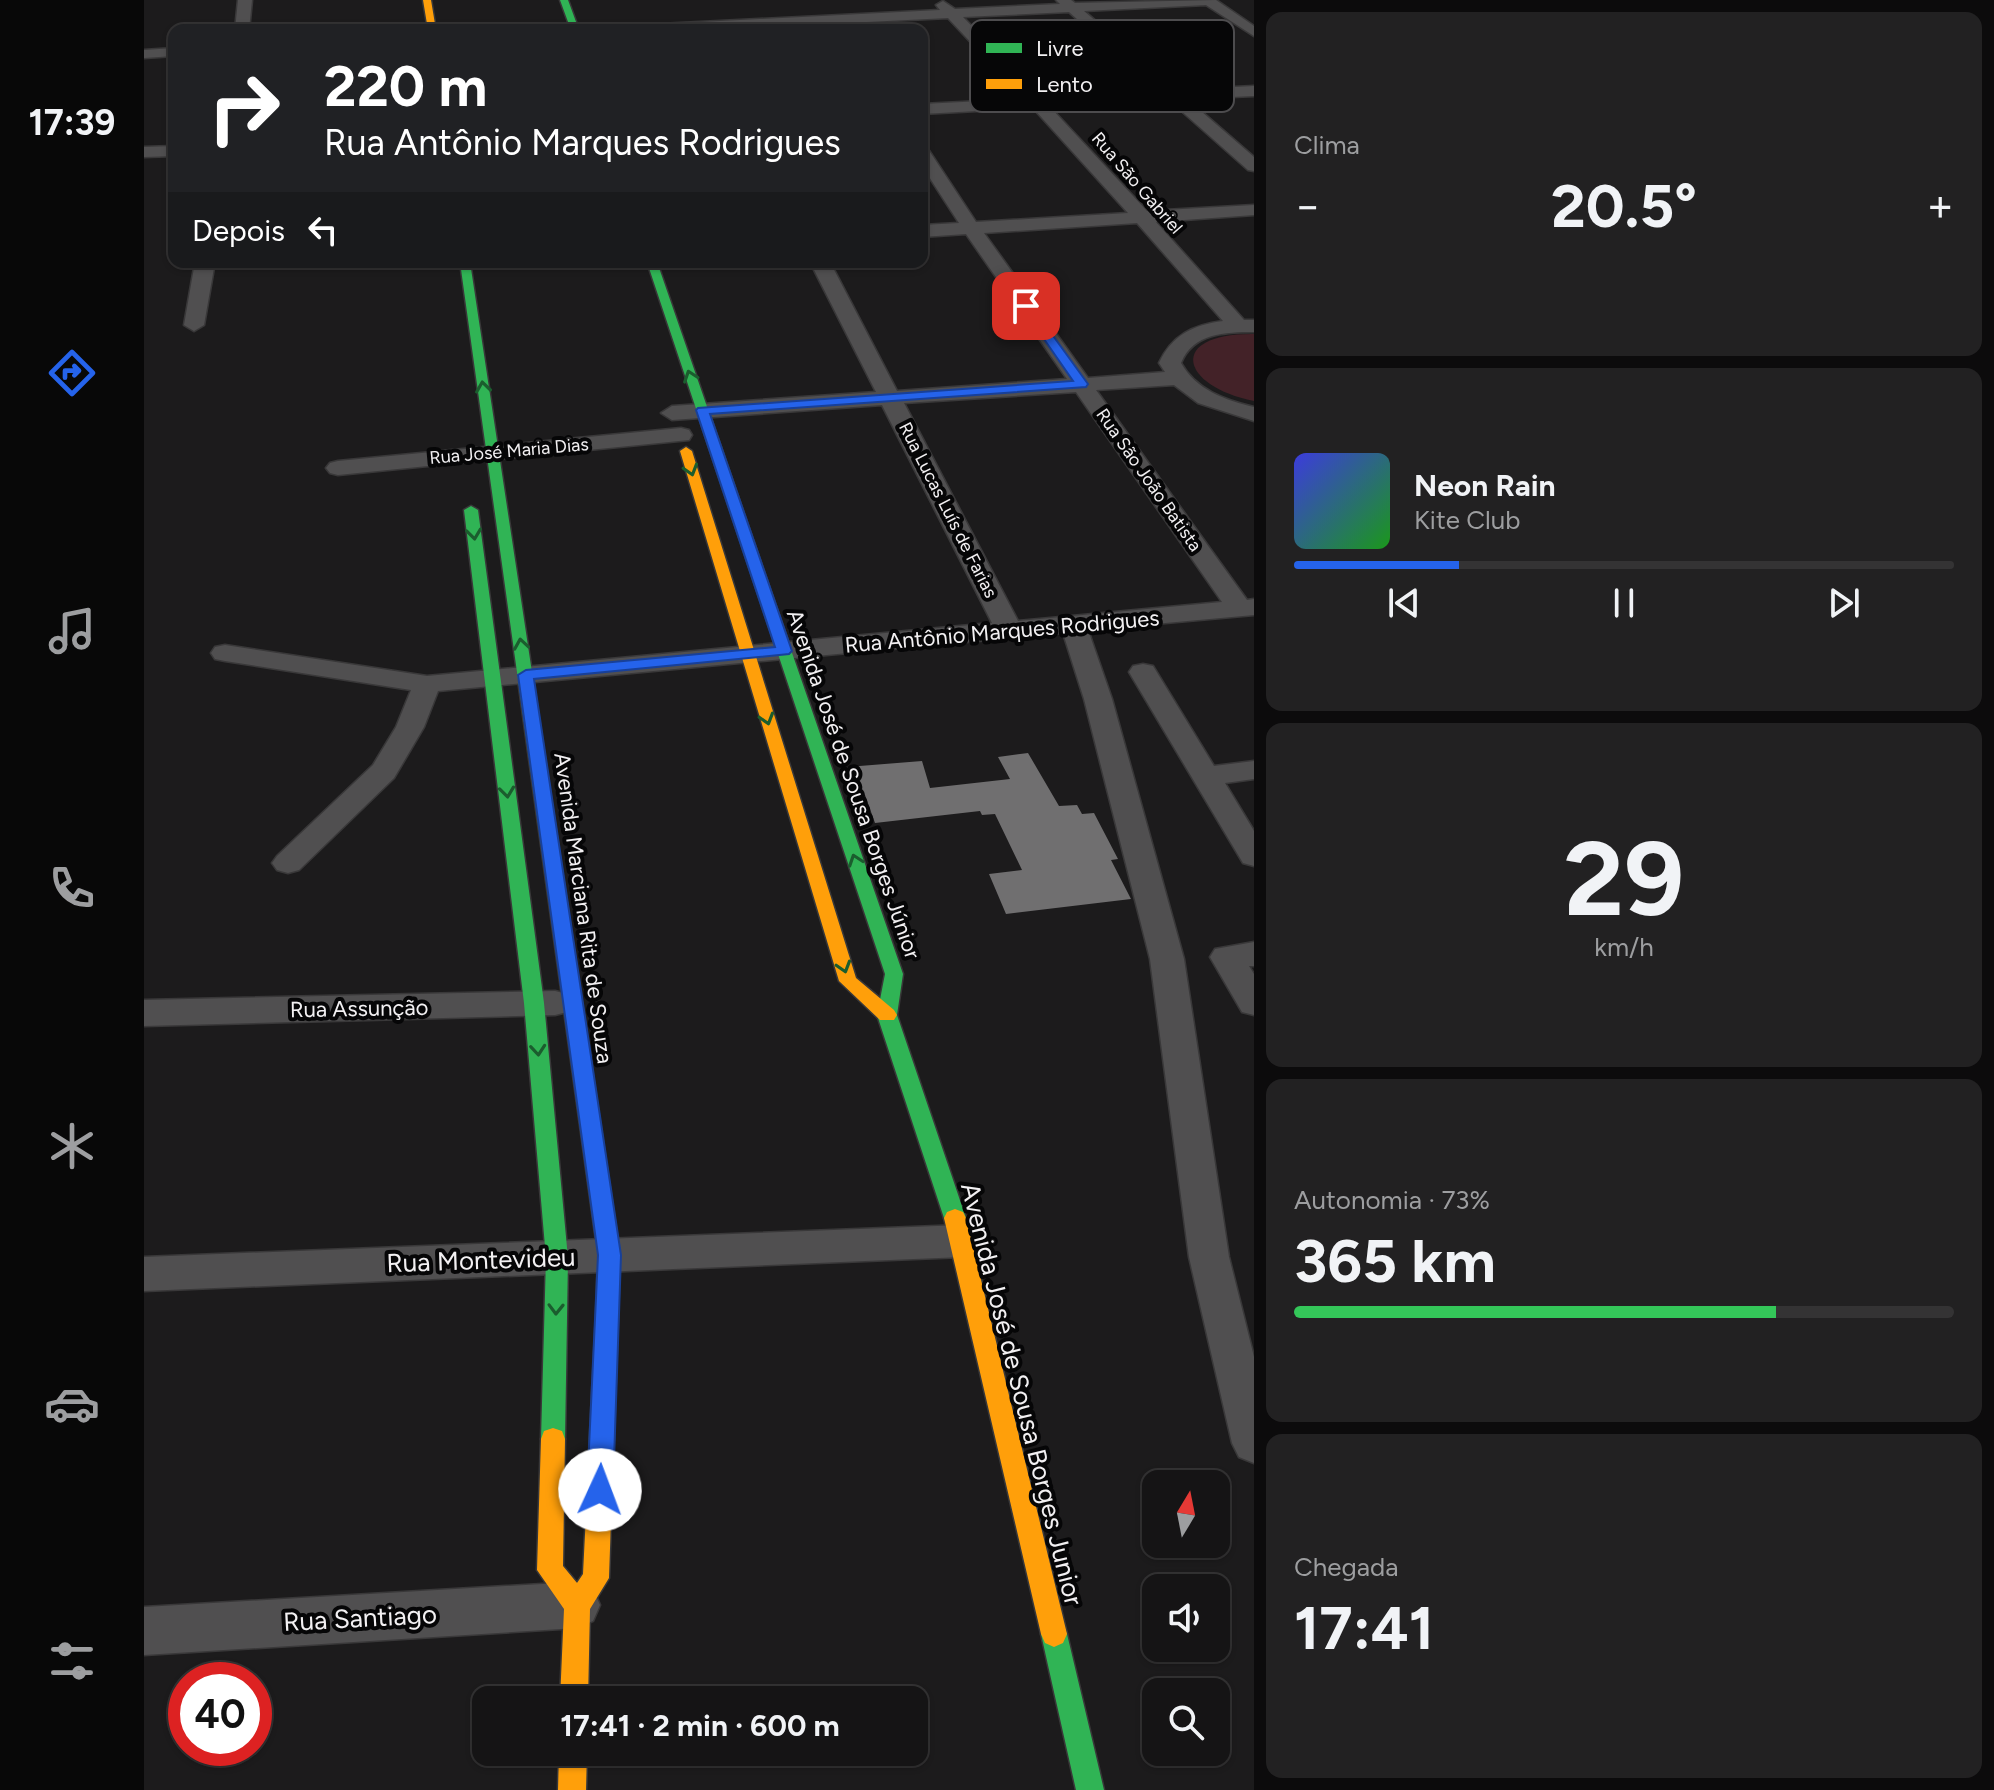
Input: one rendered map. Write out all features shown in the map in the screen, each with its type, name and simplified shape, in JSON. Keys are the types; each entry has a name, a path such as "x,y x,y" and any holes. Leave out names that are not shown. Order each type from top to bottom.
{"street":[{"path":"243,24 245,0"},
{"path":"427,0 431,24"},
{"path":"564,0 573,24"},
{"path":"813,0 829,24"},
{"name":"Rua São Gabriel","path":"938,0 970,33"},
{"path":"841,24 1068,4 1209,1 1254,32"},
{"path":"1068,4 1086,20"},
{"path":"700,23 765,24"},
{"path":"144,54 168,52"},
{"path":"1234,92 1254,91"},
{"path":"928,109 970,106"},
{"name":"Rua São Gabriel","path":"1045,112 1088,156 1139,217 1246,326"},
{"path":"1192,112 1254,166"},
{"path":"144,152 168,151"},
{"name":"Rua São João Batista","path":"928,162 1082,384 1247,608"},
{"path":"928,231 1254,210"},
{"path":"194,325 204,268"},
{"name":"Avenida Marciana Rita de Souza","path":"466,268 609,1255 596,1578 577,1605 574,1686"},
{"name":"Avenida José de Sousa Borges Júnior","path":"654,268 894,974 887,1015"},
{"name":"Rua Lucas Luís de Farias","path":"823,268 1009,630"},
{"path":"1246,326 1210,330 1187,338 1174,349 1170,363 1177,378 1194,392 1254,414"},
{"name":"Rua José Maria Dias","path":"338,468 465,462 492,452 702,410 1177,378"},
{"path":"673,415 848,981 887,1015"},
{"path":"465,462 534,1003 557,1258 550,1570 577,1605"},
{"name":"Rua Antônio Marques Rodrigues","path":"225,653 427,684 1247,608"},
{"path":"1073,624 1098,699 1167,959 1209,1257 1254,1443"},
{"path":"1143,672 1254,856"},
{"path":"288,863 384,771 410,727 427,684"},
{"path":"1205,776 1254,770"},
{"path":"1254,954 1227,957 1254,1003"},
{"name":"Rua Assunção","path":"144,1013 574,1003"},
{"name":"Avenida José de Sousa Borges Junior","path":"887,1015 963,1241 1090,1790"},
{"name":"Rua Montevideu","path":"144,1274 963,1241"},
{"name":"Rua Santiago","path":"144,1631 577,1605"},
{"path":"572,1790 573,1766"}],"shaded area":[{"path":"1254,334 1254,401 1229,394 1198,373 1193,362 1196,351 1207,342 1226,336"}],"building":[{"path":"1028,753 1059,806 1077,805 1082,814 1094,813 1118,859 1111,860 1131,899 1006,914 989,874 1022,870 995,814 982,815 980,811 875,823 865,795 857,796 847,767 922,761 930,788 1010,779 998,757"}],"traffic: fast":[{"path":"564,0 573,24"},
{"path":"466,268 609,1255 607,1315"},
{"path":"654,268 894,974 887,1015 955,1218"},
{"path":"471,510 534,1003 557,1258 553,1439"},
{"path":"1054,1634 1090,1790"}],"traffic: slow":[{"path":"427,0 431,24"},
{"path":"686,451 848,981 887,1015"},
{"path":"955,1218 1054,1634"},
{"path":"574,1686 577,1605 596,1578 607,1315"},
{"path":"553,1439 550,1570 577,1605"},
{"path":"572,1790 573,1766"}],"route":[{"path":"600,1490 609,1255 526,675 784,651 702,410 1082,384 1026,306"}]}
